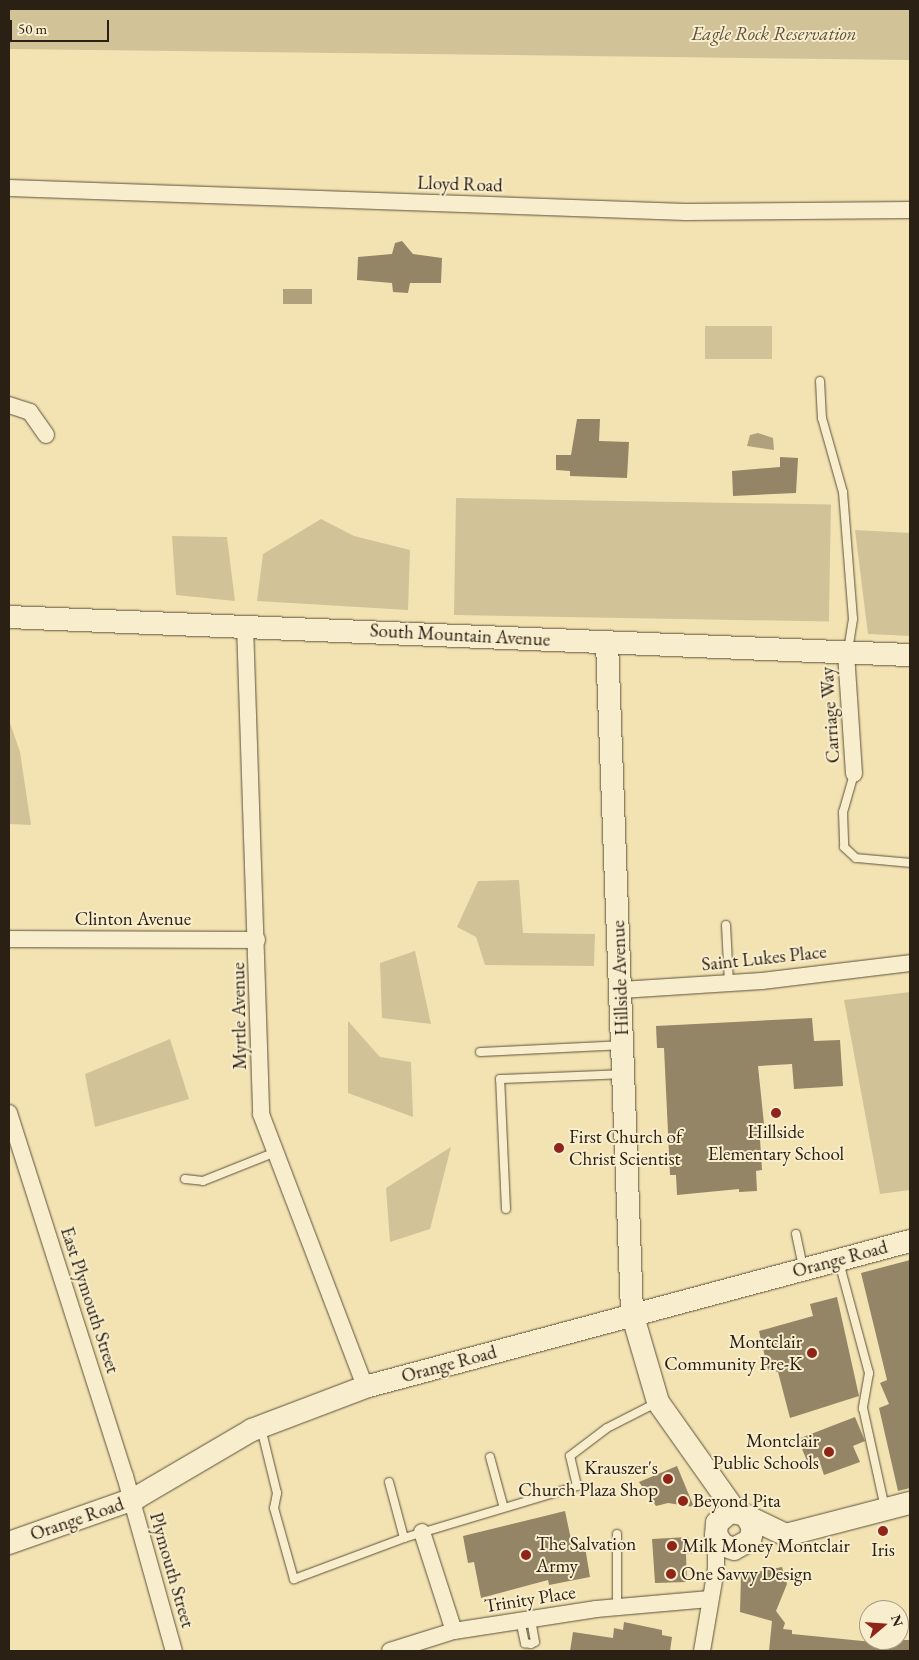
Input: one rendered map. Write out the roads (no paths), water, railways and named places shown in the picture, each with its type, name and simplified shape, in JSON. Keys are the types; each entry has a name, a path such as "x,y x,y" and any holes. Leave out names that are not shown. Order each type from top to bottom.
{"street":[{"name":"Lloyd Road","path":"9,188 686,212 910,210"},
{"path":"9,406 30,412 46,435"},
{"name":"South Mountain Avenue","path":"9,617 245,625 607,643 910,655"},
{"name":"Myrtle Avenue","path":"245,625 257,940 261,1114 365,1387"},
{"name":"Hillside Avenue","path":"607,643 632,1313 658,1402 703,1468 742,1515"},
{"name":"Carriage Way","path":"846,653 854,774"},
{"name":"Clinton Avenue","path":"9,939 257,940"},
{"name":"Saint Lukes Place","path":"621,990 729,983 910,963"},
{"name":"East Plymouth Street","path":"9,1113 132,1500"},
{"name":"Orange Road","path":"9,1543 132,1500 261,1427 365,1387 632,1313 910,1241"},
{"path":"703,1468 716,1529 722,1545 740,1547 910,1503"},
{"name":"Plymouth Street","path":"132,1500 174,1651"},
{"path":"702,1651 716,1569 716,1529 724,1514 742,1515 778,1534 793,1533"},
{"path":"716,1569 740,1547 753,1528 742,1515"},
{"path":"422,1532 454,1631"},
{"name":"Trinity Place","path":"390,1651 454,1631 617,1607 710,1599"}],"lane":[{"path":"820,382 822,418 843,492 853,619 846,653"},
{"path":"854,774 843,812 844,847 856,858 910,863"},
{"path":"726,925 729,983"},
{"path":"480,1052 623,1044"},
{"path":"506,1210 500,1079 624,1074"},
{"path":"185,1179 203,1181 276,1152"},
{"path":"796,1234 803,1269"},
{"path":"838,1260 869,1373 863,1408 885,1511"},
{"path":"261,1427 278,1493 274,1508 294,1578 503,1505 577,1486 570,1456 607,1428 658,1402"},
{"path":"490,1457 503,1505"},
{"path":"389,1482 404,1538"},
{"path":"617,1534 617,1607"},
{"path":"525,1620 531,1645"}],"place":[{"name":"Hillside Elementary School","path":"776,1113"},
{"name":"First Church of Christ Scientist","path":"559,1148"},
{"name":"Montclair Community Pre-K","path":"812,1353"},
{"name":"Montclair Public Schools","path":"829,1452"},
{"name":"Krauszer's Church Plaza Shop","path":"668,1479"},
{"name":"Beyond Pita","path":"683,1501"},
{"name":"Iris","path":"883,1531"},
{"name":"Milk Money Montclair","path":"672,1546"},
{"name":"The Salvation Army","path":"526,1555"},
{"name":"One Savvy Design","path":"671,1574"}],"park label":[{"name":"Eagle Rock Reservation","path":"774,34"}]}
